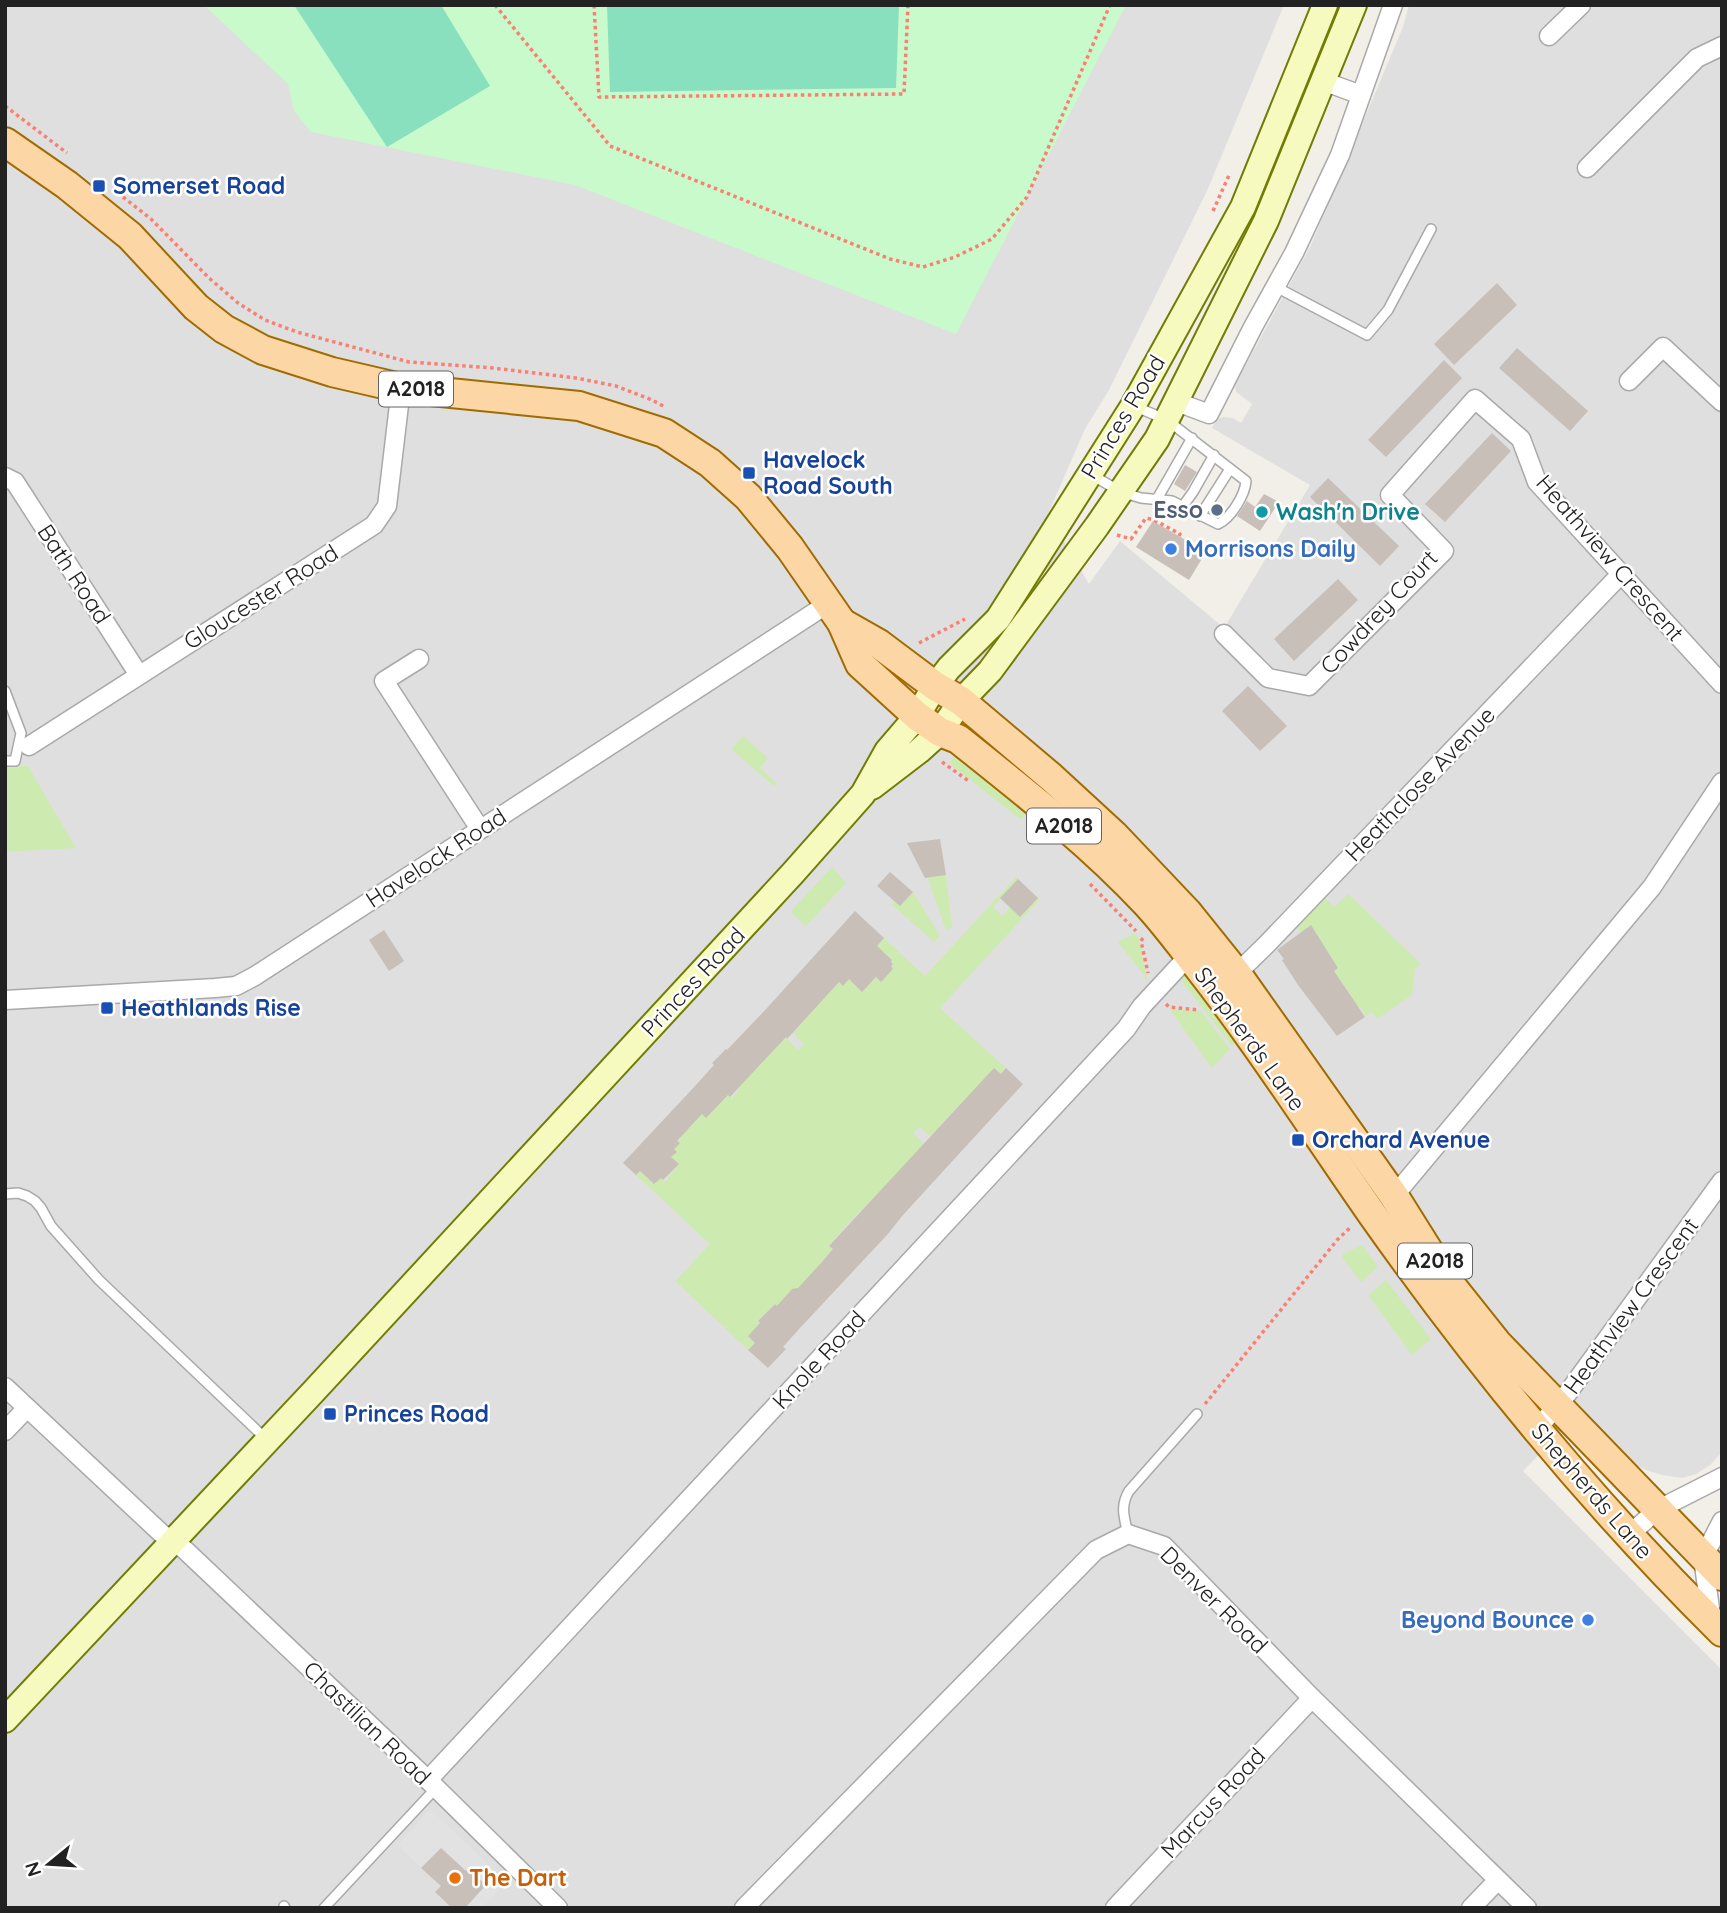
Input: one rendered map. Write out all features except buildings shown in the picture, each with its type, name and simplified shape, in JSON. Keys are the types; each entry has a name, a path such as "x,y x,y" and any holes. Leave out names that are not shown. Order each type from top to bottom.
{"main road":[{"name":"Princes Road","path":"5,1720 793,873 863,794 919,751 929,724 935,686 949,668 998,619 1133,406 1243,206 1325,5"},
{"name":"Princes Road","path":"929,724 961,701 990,671 1097,526 1157,439 1266,221 1354,5"},
{"name":"Shepherds Lane","path":"7,147 67,185 130,236 196,307 224,329 263,350 331,372 401,388 579,406 664,433 710,463 748,496 790,548 836,613 860,664 929,724 958,739 1089,846 1146,903 1198,946"},
{"name":"Shepherds Lane","path":"836,613 935,686 961,701 1051,777 1114,835 1188,913 1198,946 1218,991 1436,1303 1537,1429 1629,1535 1717,1628"},
{"name":"Shepherds Lane","path":"1218,991 1394,1196 1446,1279 1497,1343 1713,1567"}],"street":[{"name":"Princes Road","path":"1172,411 1209,414 1294,253 1340,155 1393,5"},
{"path":"1549,36 1581,5"},
{"path":"1587,168 1698,58 1722,46"},
{"path":"1324,81 1361,96"},
{"path":"1629,381 1663,347 1722,402"},
{"name":"Gloucester Road","path":"29,746 374,525 387,506 401,388"},
{"name":"Heathview Crescent","path":"1475,399 1521,439 1537,482 1722,684"},
{"name":"Cowdrey Court","path":"1224,634 1268,678 1309,686 1444,551 1390,495 1475,399"},
{"name":"Bath Road","path":"5,477 15,482 139,675"},
{"name":"Heathclose Avenue","path":"1218,991 1621,574"},
{"name":"Havelock Road","path":"5,1000 236,986 480,830 836,613"},
{"path":"419,659 384,681 480,830"},
{"path":"1394,1196 1652,887 1722,782"},
{"name":"Knole Road","path":"432,1784 1117,1039 1142,1006 1198,946"},
{"name":"Heathview Crescent","path":"1537,1429 1567,1394 1722,1181"},
{"path":"5,1387 172,1542"},
{"path":"5,1431 27,1408"},
{"path":"1629,1535 1657,1510 1722,1477"},
{"path":"1717,1628 1713,1567 1722,1521"},
{"path":"744,1908 1096,1550 1128,1534"},
{"name":"Denver Road","path":"1128,1534 1164,1546 1312,1698 1527,1908"},
{"name":"Chastilian Road","path":"172,1542 185,1550 432,1784 558,1908"},
{"name":"Marcus Road","path":"1115,1908 1312,1698"},
{"path":"1471,1908 1498,1880"}],"lane":[{"path":"1276,286 1367,335 1388,310 1431,229"},
{"path":"1091,474 1121,492 1141,498 1172,501 1217,524 1225,521 1245,489 1246,481 1192,439 1172,411 1133,406"},
{"path":"1157,499 1192,439"},
{"path":"1183,506 1214,455"},
{"path":"1200,516 1230,469"},
{"path":"5,691 22,733 15,761 5,761"},
{"path":"5,1194 18,1193 35,1201 51,1226 99,1280 267,1440"},
{"path":"1128,1534 1122,1511 1124,1499 1197,1413"},
{"path":"324,1908 432,1784"}],"path":[{"path":"495,5 610,146 890,259 923,267 955,257 992,239 1027,197 1110,5"},
{"path":"594,5 600,97 904,94 908,5"},
{"path":"5,106 68,154"},
{"path":"1213,211 1236,162"},
{"path":"120,194 151,219 209,278 238,303 265,320 308,336 409,362 493,368 576,378 616,386 673,411"},
{"path":"1097,526 1131,539 1146,518 1163,524 1180,534 1179,536"},
{"path":"912,642 920,643 966,618"},
{"path":"1143,938 1141,941 1149,978"},
{"path":"1162,999 1169,1007 1218,991"},
{"path":"1197,1413 1338,1239 1354,1225"}],"shaded area":[{"path":"5,5 1284,5 1207,191 1109,390 1085,429 1048,514 1089,584 1120,541 1224,628 1310,485 1212,428 1217,419 1224,417 1241,423 1252,404 1236,392 1235,385 1310,247 1403,27 1409,5 1722,5 1722,1452 1710,1465 1696,1474 1682,1478 1662,1475 1636,1465 1581,1411 1523,1471 1722,1670 1722,1908 5,1908"},
{"path":"430,1809 507,1882 482,1908 465,1908 466,1871 441,1848 421,1868 398,1845"}],"green space":[{"path":"204,5 1126,5 956,334 575,185 311,132 294,111 288,84"},
{"path":"294,5 441,5 490,86 387,147"},
{"path":"607,5 899,5 896,88 610,92"},
{"path":"743,736 768,758 760,768 776,783 774,786 731,749"},
{"path":"955,754 1029,810 1023,818 1020,819 950,764"},
{"path":"28,766 76,848 5,852 5,767"},
{"path":"832,867 846,883 806,926 790,912"},
{"path":"933,867 946,875 952,927 946,930 928,879 920,869"},
{"path":"1016,877 1018,879 993,907 1002,916 1010,907 1020,917 1040,899 940,1008 1006,1068 1001,1074 994,1068 982,1081 984,1083 972,1105 965,1099 930,1136 920,1127 913,1133 924,1144 886,1234 860,1211 829,1245 843,1258 831,1252 821,1262 825,1266 823,1269 841,1285 835,1290 822,1278 809,1276 798,1288 802,1292 792,1289 785,1297 800,1327 774,1304 748,1336 755,1343 748,1350 675,1281 710,1244 636,1175 640,1171 654,1184 661,1178 665,1182 678,1164 671,1157 680,1143 677,1141 702,1114 727,1095 732,1098 739,1090 732,1082 780,1032 798,1050 804,1044 793,1033 810,1014 802,1006 819,985 828,994 839,982 843,985 849,979 862,992 876,977 881,982 893,969 892,960 886,954 873,951 884,938 925,976"},
{"path":"913,892 940,936 934,942 891,904 894,901 900,906"},
{"path":"1348,894 1421,964 1415,969 1412,995 1377,1019 1372,1012 1366,1016 1360,1006 1354,1010 1350,994 1339,978 1323,979 1338,968 1318,950 1324,945 1311,925 1301,932 1296,926 1325,897 1334,907"},
{"path":"1134,933 1139,939 1146,980 1118,942"},
{"path":"1186,970 1238,1038 1232,1046 1177,975"},
{"path":"1170,1010 1201,1011 1230,1049 1212,1068"},
{"path":"1362,1245 1378,1267 1361,1282 1342,1257"},
{"path":"1386,1280 1431,1339 1412,1355 1368,1295"}],"place":[{"name":"Somerset Road","path":"99,186"},
{"name":"Havelock Road South","path":"749,473"},
{"name":"Esso","path":"1217,510"},
{"name":"Wash'n Drive","path":"1262,512"},
{"name":"Morrisons Daily","path":"1171,549"},
{"name":"Heathlands Rise","path":"107,1008"},
{"name":"Orchard Avenue","path":"1298,1140"},
{"name":"Princes Road","path":"330,1414"},
{"name":"Beyond Bounce","path":"1588,1620"},
{"name":"The Dart","path":"455,1878"}]}
